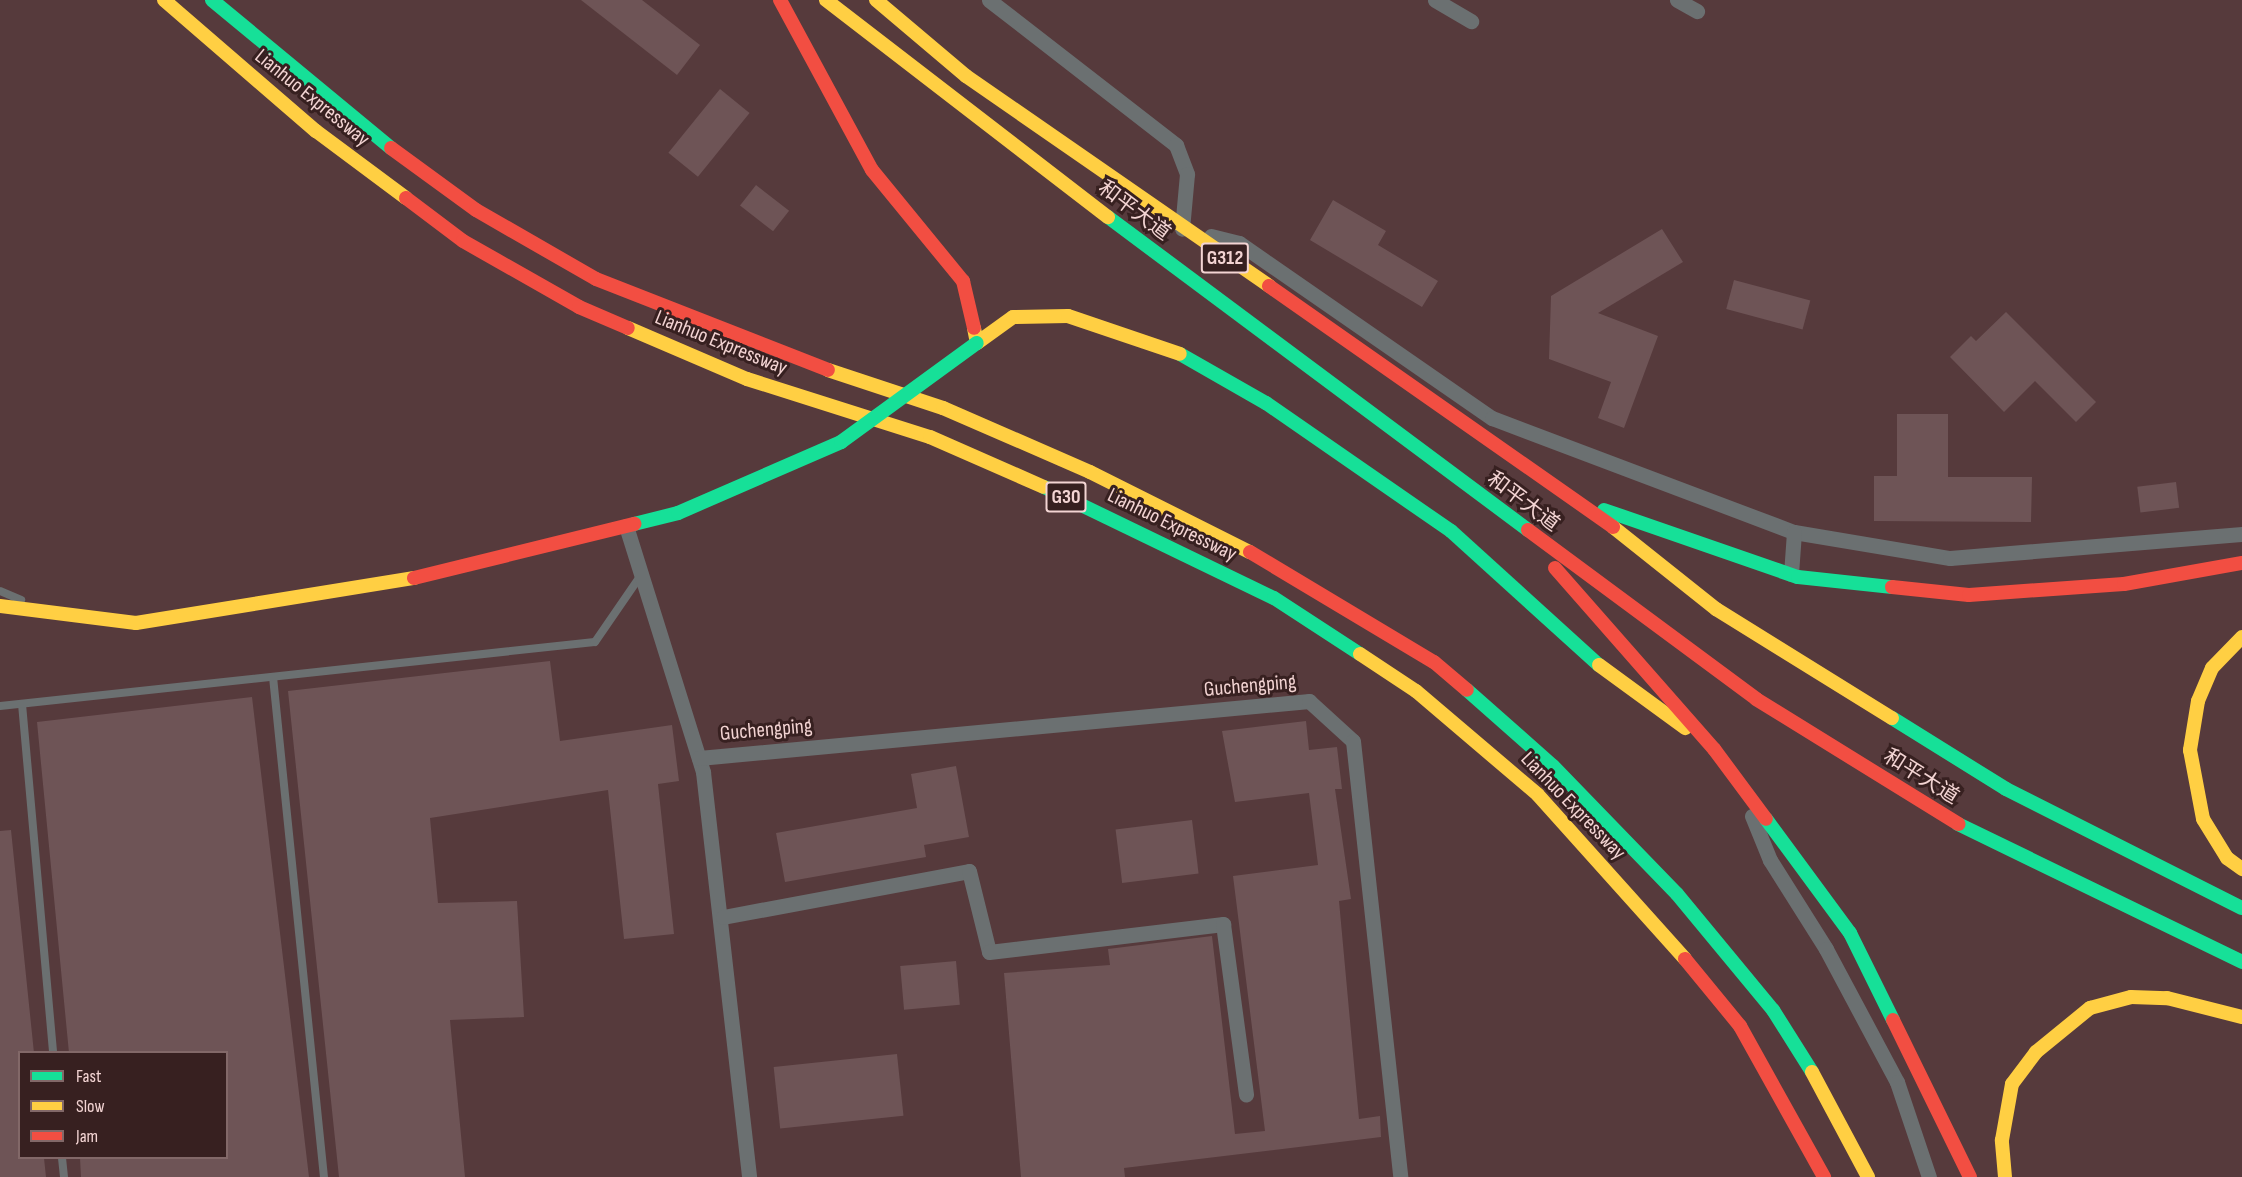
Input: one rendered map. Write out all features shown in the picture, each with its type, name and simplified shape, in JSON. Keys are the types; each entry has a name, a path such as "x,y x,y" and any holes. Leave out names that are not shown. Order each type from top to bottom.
{"main road":[{"name":"Lianhuo Expressway","path":"164,0 316,131 463,241 579,307 747,379 930,437 1077,502 1274,598 1416,691 1538,795 1659,928 1740,1026 1824,1177"},
{"name":"Lianhuo Expressway","path":"212,0 336,108 476,210 596,279 760,347 943,408 1090,472 1287,570 1434,662 1553,766 1677,894 1773,1010 1839,1115 1868,1177"},
{"path":"780,0 872,170 963,281 977,343"},
{"name":"和平大道","path":"826,0 937,90 1508,518 1756,699 1979,837 2242,963"},
{"name":"和平大道","path":"876,0 966,76 1181,228 1584,503 1716,609 1853,698 2006,789 2242,908"},
{"path":"0,606 136,622 415,578 678,513 841,442 1014,317 1068,316 1191,358 1266,403 1451,531 1580,651 1714,749"},
{"path":"1584,503 1791,574 1969,595 2124,584 2242,563"},
{"path":"1508,518 1714,749 1850,933 1970,1177"},
{"path":"2242,637 2212,668 2198,700 2190,750 2204,819 2227,858 2242,869"},
{"path":"2005,1177 2002,1140 2012,1084 2036,1052 2090,1008 2131,998 2167,998 2242,1017"}],"street":[{"path":"989,0 1176,145 1187,174 1181,228 1239,243 1492,418 1794,532 1950,558 2242,534"},
{"path":"1435,0 1471,21"},
{"path":"1677,0 1697,11"},
{"name":"Guchengping","path":"626,526 699,758 723,917 749,1177"},
{"path":"1791,574 1794,532"},
{"name":"Guchengping","path":"699,758 1310,701 1353,741 1400,1177"},
{"path":"1740,786 1770,861 1826,949 1897,1082 1929,1177"},
{"path":"723,917 969,872 989,952 1223,924 1246,1095"}],"lane":[{"path":"0,706 595,642 642,574"},
{"path":"0,591 47,611"},
{"path":"273,677 324,1177"},
{"path":"22,704 53,1051"},
{"path":"62,1159 64,1177"}],"building":[{"path":"581,0 642,0 700,45 677,75"},
{"path":"720,89 750,113 698,177 668,153"},
{"path":"756,185 789,211 773,231 740,205"},
{"path":"1333,200 1386,231 1378,245 1438,281 1422,307 1310,240"},
{"path":"1662,229 1683,262 1598,313 1658,336 1624,428 1598,418 1611,382 1549,359 1551,296"},
{"path":"1734,280 1810,300 1803,329 1726,309"},
{"path":"2006,312 2096,402 2076,422 2035,381 2004,412 1950,357 1971,336 1976,341"},
{"path":"1897,414 1948,414 1948,477 2032,477 2031,522 1874,521 1874,476 1897,476"},
{"path":"2176,482 2179,508 2140,513 2137,487"},
{"path":"550,661 560,741 672,725 679,781 658,784 674,934 624,939 608,790 430,818 438,903 517,901 524,1017 450,1020 465,1177 339,1177 288,691"},
{"path":"252,697 309,1177 81,1177 80,1159 228,1159 228,1051 69,1051 37,722"},
{"path":"1306,721 1309,750 1337,747 1342,789 1335,789 1351,899 1339,901 1359,1119 1380,1116 1381,1137 1124,1168 1125,1177 1021,1177 1004,973 1110,965 1108,949 1212,936 1235,1134 1265,1131 1233,876 1318,865 1309,793 1235,802 1222,731"},
{"path":"956,766 969,837 924,845 926,857 785,882 776,833 917,808 911,774"},
{"path":"1192,820 1199,874 1122,883 1116,829"},
{"path":"11,830 34,1051 18,1051 18,1159 44,1159 46,1177 0,1177 0,831"},
{"path":"956,961 960,1005 904,1010 900,966"},
{"path":"897,1054 903,1116 780,1129 774,1067"}],"traffic: fast":[{"path":"212,0 391,148"},
{"path":"1108,217 1528,530"},
{"path":"841,442 977,343"},
{"path":"1180,354 1266,403 1451,531 1599,665"},
{"path":"634,524 678,513 841,442"},
{"path":"1044,487 1274,598 1360,654"},
{"path":"1604,510 1798,577 1892,587"},
{"path":"1467,690 1553,766 1677,894 1773,1010 1812,1072"},
{"path":"1892,718 2006,789 2242,908"},
{"path":"1766,819 1850,933 1893,1020"},
{"path":"1958,824 2242,962"}],"traffic: slow":[{"path":"164,0 316,131 406,198"},
{"path":"826,0 1108,217"},
{"path":"876,0 966,76 1269,286"},
{"path":"974,328 977,343 1013,317 1068,316 1180,354"},
{"path":"628,328 747,379 930,437 1044,487"},
{"path":"828,370 943,408 1090,472 1250,552"},
{"path":"1613,527 1716,609 1892,718"},
{"path":"0,606 136,623 414,578"},
{"path":"2242,637 2212,668 2198,701 2190,750 2203,819 2227,858 2242,869"},
{"path":"1360,654 1416,691 1538,795 1685,959"},
{"path":"1599,665 1685,728"},
{"path":"2005,1177 2002,1140 2012,1084 2036,1052 2090,1008 2131,997 2167,998 2242,1017"},
{"path":"1812,1072 1868,1177"}],"traffic: jam":[{"path":"780,0 872,170 963,281 974,328"},
{"path":"391,148 476,210 596,279 828,370"},
{"path":"406,198 463,241 579,307 628,328"},
{"path":"1269,286 1613,527"},
{"path":"414,578 634,524"},
{"path":"1528,530 1756,699 1958,824"},
{"path":"1250,552 1434,662 1467,690"},
{"path":"1892,587 1969,595 2124,584 2242,563"},
{"path":"1555,568 1714,749 1766,819"},
{"path":"1685,959 1740,1026 1824,1177"},
{"path":"1893,1020 1970,1177"}]}
